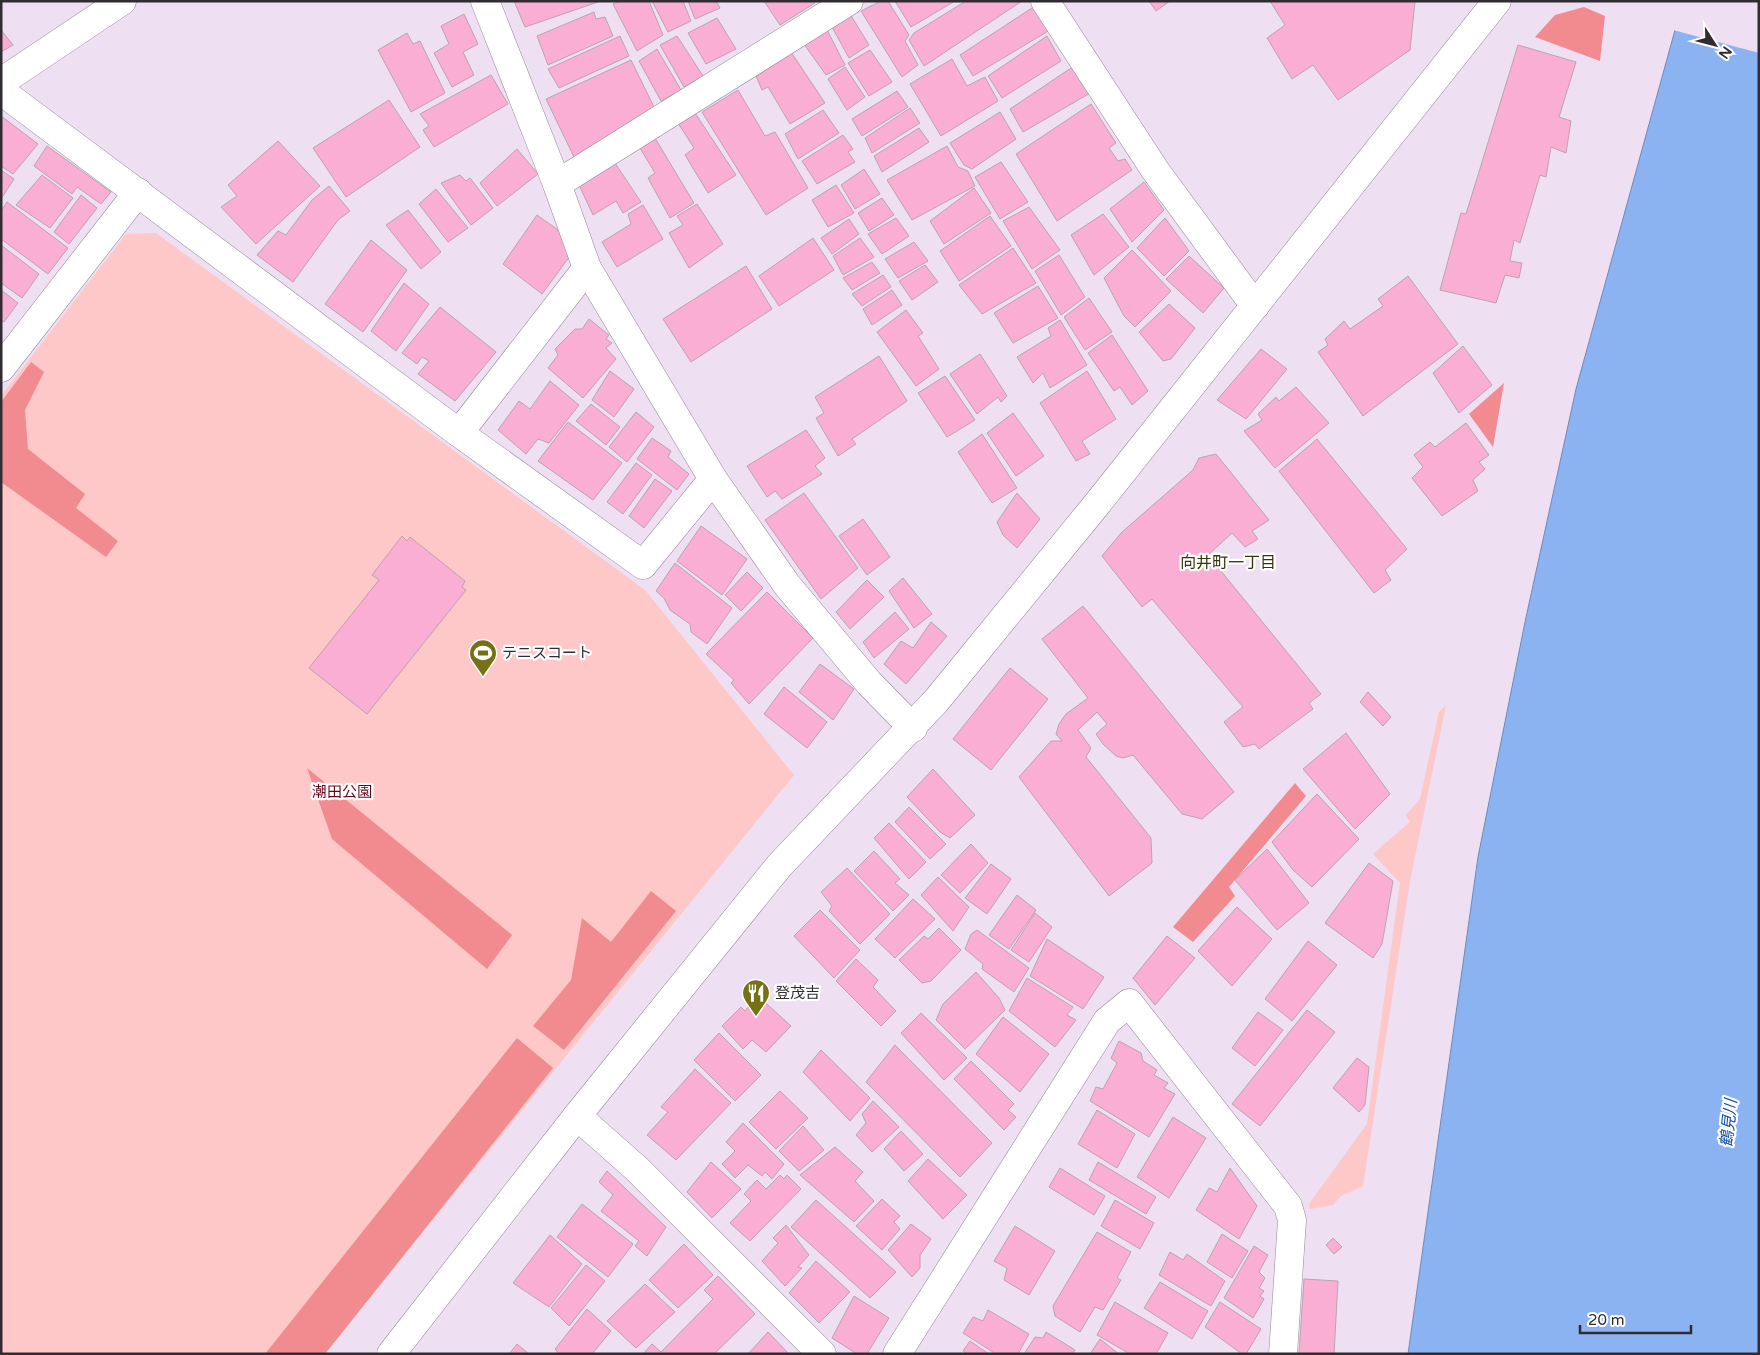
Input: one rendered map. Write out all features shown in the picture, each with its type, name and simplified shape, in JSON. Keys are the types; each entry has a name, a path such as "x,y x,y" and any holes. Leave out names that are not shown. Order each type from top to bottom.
{"street":[{"path":"1,82 122,1"},
{"path":"485,1 557,184 587,268 713,478 787,585 869,682 913,728"},
{"path":"557,184 849,1"},
{"path":"1045,1 1155,170 1255,306"},
{"path":"391,1354 577,1116 779,866 913,728 1091,511 1497,1"},
{"path":"1,91 459,433 643,565 713,478"},
{"path":"1,368 138,192"},
{"path":"459,433 587,268"},
{"path":"897,1354 1107,1021 1129,1003 1288,1206 1292,1220 1283,1354"},
{"path":"577,1116 637,1169 822,1354"}],"green space":[{"name":"潮田公園","path":"156,233 645,590 794,775 324,1354 1,1354 1,396 126,234"},
{"path":"1446,705 1410,881 1363,1186 1341,1196 1333,1205 1310,1209 1309,1204 1367,1124 1400,883 1373,854 1410,822 1406,815 1420,799 1439,712"}],"shaded area":[{"path":"1584,7 1605,16 1600,61 1535,37 1555,15"},
{"path":"31,362 44,372 25,410 28,449 85,494 76,508 118,541 106,557 1,482 1,402"},
{"path":"1504,383 1493,447 1469,414"},
{"path":"307,768 512,935 487,969 332,839"},
{"path":"1295,783 1306,796 1229,887 1235,896 1193,942 1173,927"},
{"path":"651,891 676,911 564,1050 533,1026 571,980 582,918 611,942"},
{"path":"517,1038 553,1068 325,1354 265,1354"}],"water":[{"name":"鶴見川","path":"1683,1 1759,1 1759,1354 1408,1354 1478,857 1525,622 1576,389"}],"pier":[{"path":"1681,1 1759,1 1759,53 1673,30"}],"building":[{"path":"514,1 601,1 525,27"},
{"path":"620,1 649,1 663,35 637,51 613,4"},
{"path":"652,1 683,1 691,21 668,32"},
{"path":"688,1 716,1 720,8 695,19"},
{"path":"764,1 814,1 815,3 780,25"},
{"path":"881,1 888,1 909,35 905,41 918,65 902,77 861,11"},
{"path":"895,1 955,1 911,27"},
{"path":"966,1 1022,1 924,66 909,40 914,33"},
{"path":"1149,1 1170,1 1156,11"},
{"path":"1270,1 1415,1 1410,50 1338,100 1313,65 1292,79 1267,38 1285,25"},
{"path":"1035,6 1050,30 973,76 960,55"},
{"path":"594,12 596,19 605,17 613,36 548,65 537,36"},
{"path":"464,14 478,44 463,52 474,75 452,87 434,53 449,44 441,26"},
{"path":"850,14 869,45 849,58 832,27"},
{"path":"717,18 736,49 706,64 688,33"},
{"path":"826,28 845,65 826,75 801,40"},
{"path":"1,30 13,45 1,52"},
{"path":"407,33 413,44 420,41 445,93 411,112 378,50"},
{"path":"620,36 629,56 559,88 548,69"},
{"path":"677,36 703,76 684,87 660,45"},
{"path":"1047,36 1061,61 1002,98 988,76"},
{"path":"1518,45 1576,62 1559,117 1571,121 1566,153 1551,147 1546,177 1540,175 1520,243 1514,240 1510,261 1522,263 1519,278 1505,275 1496,303 1440,290 1461,213 1466,214"},
{"path":"657,49 681,90 661,101 639,61"},
{"path":"870,50 892,82 869,96 848,63"},
{"path":"791,52 825,103 790,124 768,87 762,90 756,76"},
{"path":"952,59 967,86 985,77 998,101 941,136 910,84"},
{"path":"631,60 656,111 575,159 546,99"},
{"path":"1074,66 1092,92 1023,132 1010,109"},
{"path":"845,67 865,97 847,110 828,79"},
{"path":"491,75 508,104 434,147 423,130 429,126 420,114"},
{"path":"738,90 765,136 775,132 808,188 766,215 702,112"},
{"path":"897,91 908,107 862,136 852,119"},
{"path":"389,100 420,147 346,197 313,148"},
{"path":"1091,104 1116,143 1109,148 1118,161 1125,159 1132,170 1057,221 1016,154"},
{"path":"910,108 920,123 872,153 865,138"},
{"path":"823,110 839,133 798,159 785,134"},
{"path":"1000,112 1016,139 972,169 964,165 950,143"},
{"path":"695,113 736,175 708,193 685,155 694,148 678,123"},
{"path":"1,116 38,144 13,174 1,166"},
{"path":"919,128 929,142 882,172 874,156"},
{"path":"843,135 853,149 848,152 855,162 817,184 802,161"},
{"path":"655,138 694,203 670,218 648,178 655,173 640,148"},
{"path":"278,141 320,186 256,244 221,207 237,196 228,185"},
{"path":"47,146 111,192 101,204 77,187 72,194 34,166"},
{"path":"947,146 958,167 968,171 975,186 912,220 887,180"},
{"path":"517,149 538,174 497,206 480,183"},
{"path":"1001,162 1028,202 1000,219 975,177"},
{"path":"615,163 641,202 623,213 616,201 593,215 579,185"},
{"path":"864,169 880,194 855,209 841,185"},
{"path":"1,170 14,179 1,199"},
{"path":"42,175 73,198 50,228 16,205"},
{"path":"460,175 466,181 470,178 493,208 471,225 441,183"},
{"path":"1144,182 1164,210 1132,242 1110,209"},
{"path":"836,185 854,213 828,227 812,200"},
{"path":"329,186 350,211 338,220 293,282 257,255 278,231 286,235 312,200"},
{"path":"974,188 991,213 944,244 930,221"},
{"path":"436,189 468,228 448,242 419,204"},
{"path":"81,195 97,208 69,244 54,232"},
{"path":"882,198 894,215 869,231 858,213"},
{"path":"7,202 68,248 48,274 1,239 1,211"},
{"path":"697,204 723,244 689,268 669,233 683,225 677,216"},
{"path":"643,205 663,239 617,267 602,242 631,224 628,214"},
{"path":"1029,207 1060,250 1032,269 1003,221"},
{"path":"408,210 441,252 421,269 386,225"},
{"path":"1103,214 1129,247 1094,275 1071,235"},
{"path":"537,215 561,232 570,256 542,294 503,264"},
{"path":"990,216 1011,246 959,281 940,251"},
{"path":"896,218 909,236 882,254 868,234"},
{"path":"1165,218 1189,251 1164,276 1137,248"},
{"path":"849,219 859,234 832,254 821,238"},
{"path":"813,238 834,270 779,306 759,276"},
{"path":"860,238 874,257 843,275 833,256"},
{"path":"371,240 407,270 363,332 325,304"},
{"path":"914,242 928,261 898,278 885,259"},
{"path":"1,245 39,274 22,298 1,283"},
{"path":"1013,248 1036,283 982,314 959,285"},
{"path":"1132,250 1171,291 1135,327 1124,316 1104,278"},
{"path":"1059,255 1085,297 1061,315 1035,271"},
{"path":"1189,256 1224,288 1203,313 1166,279"},
{"path":"872,262 880,273 852,290 843,278"},
{"path":"925,265 938,282 912,300 899,281"},
{"path":"746,266 772,309 691,362 663,319"},
{"path":"883,275 891,287 862,306 852,294"},
{"path":"1408,276 1458,344 1363,416 1318,352 1328,345 1325,339 1344,321 1350,329 1383,306 1378,299"},
{"path":"404,283 429,304 396,351 371,331"},
{"path":"1038,286 1058,318 1013,343 994,313"},
{"path":"1,290 18,303 4,322 1,320"},
{"path":"892,290 902,305 872,325 863,309"},
{"path":"1089,298 1112,332 1085,350 1064,317"},
{"path":"1169,304 1195,328 1171,359 1163,361 1139,332"},
{"path":"440,307 496,352 455,401 418,374 429,361 422,357 417,364 402,353"},
{"path":"906,310 923,333 918,336 939,369 916,386 877,332"},
{"path":"589,319 609,335 606,339 612,343 606,348 616,359 583,398 548,368 558,355 555,349 575,329 582,329"},
{"path":"1060,320 1087,365 1050,388 1043,373 1033,383 1017,357 1051,336 1048,328"},
{"path":"1112,335 1148,391 1132,405 1120,387 1114,391 1088,353"},
{"path":"1463,346 1492,385 1459,413 1433,373"},
{"path":"1261,349 1287,369 1246,419 1217,400"},
{"path":"980,354 1007,396 1001,402 998,397 977,414 950,374"},
{"path":"879,356 907,401 852,439 856,444 838,456 816,418 824,413 815,397"},
{"path":"610,371 634,389 614,417 592,400"},
{"path":"1087,371 1116,419 1082,441 1090,454 1076,461 1040,403"},
{"path":"945,376 975,420 947,437 918,393"},
{"path":"550,381 579,405 549,443 538,439 526,454 498,430 519,401 530,409"},
{"path":"1296,387 1329,423 1275,468 1244,431 1262,420 1258,414 1276,397 1279,401"},
{"path":"591,404 620,427 606,445 576,421"},
{"path":"636,412 654,427 627,462 609,447"},
{"path":"1013,413 1044,456 1016,476 987,433"},
{"path":"568,422 622,463 593,500 538,461"},
{"path":"1466,423 1489,455 1479,462 1485,469 1473,480 1478,491 1442,516 1412,478 1423,467 1414,455 1430,442 1435,447"},
{"path":"806,430 825,458 815,466 822,474 782,499 775,491 767,497 747,466"},
{"path":"982,434 1017,488 992,503 958,452"},
{"path":"652,438 671,451 668,457 689,474 677,490 637,459"},
{"path":"1317,439 1407,549 1385,570 1391,580 1374,593 1279,471"},
{"path":"1216,454 1269,520 1252,531 1258,539 1245,547 1232,533 1208,555 1321,694 1309,703 1313,709 1259,749 1255,744 1243,747 1224,722 1243,707 1152,599 1142,607 1102,556 1121,533 1193,470 1199,458"},
{"path":"636,463 652,475 623,514 607,502"},
{"path":"655,479 672,491 644,528 629,516"},
{"path":"804,493 858,568 821,599 765,520"},
{"path":"1017,493 1040,519 1017,548 1003,535 997,522"},
{"path":"863,519 890,557 867,575 839,536"},
{"path":"701,526 747,559 722,595 677,561"},
{"path":"402,536 407,541 410,537 465,581 462,587 466,590 367,714 309,668 379,580 372,575"},
{"path":"675,563 732,608 707,644 691,632 690,624 670,610 664,598 656,591"},
{"path":"747,572 763,588 741,611 725,595"},
{"path":"903,578 932,614 914,628 889,591"},
{"path":"867,580 884,597 850,629 836,612"},
{"path":"767,592 813,638 749,704 731,683 734,680 706,654"},
{"path":"1083,606 1234,792 1202,819 1182,814 1133,755 1123,758 1116,756 1103,744 1096,734 1107,724 1097,712 1078,730 1091,748 1086,757 1151,838 1152,863 1109,896 1019,777 1051,741 1062,741 1056,734 1059,724 1066,714 1088,698 1042,639"},
{"path":"895,612 909,629 874,658 863,642"},
{"path":"931,622 947,636 906,684 884,664 901,641 913,648"},
{"path":"820,664 854,689 833,720 799,692"},
{"path":"1010,668 1048,699 991,770 953,739"},
{"path":"784,687 827,722 807,748 764,714"},
{"path":"1368,692 1391,717 1383,726 1360,702"},
{"path":"1346,733 1390,794 1355,829 1303,769"},
{"path":"933,769 975,815 950,838 940,832 907,797"},
{"path":"1317,794 1359,839 1312,887 1293,870 1272,842"},
{"path":"909,807 946,844 930,859 895,822"},
{"path":"889,823 926,862 909,879 874,838"},
{"path":"971,844 988,863 960,893 941,875"},
{"path":"1267,849 1309,903 1277,930 1235,880"},
{"path":"874,851 900,879 895,883 909,895 893,911 854,871"},
{"path":"1369,863 1393,881 1382,944 1373,958 1325,923"},
{"path":"991,864 1011,879 987,914 965,898"},
{"path":"847,868 890,914 860,944 829,911 832,906 821,892"},
{"path":"938,877 969,907 953,931 921,895"},
{"path":"1017,895 1036,910 1009,949 989,935"},
{"path":"913,899 935,919 895,958 875,939"},
{"path":"1237,907 1272,939 1232,986 1198,951"},
{"path":"820,910 860,950 834,978 794,936"},
{"path":"1035,913 1052,927 1029,962 1011,950"},
{"path":"939,928 961,950 931,981 922,983 899,960 924,936 928,939"},
{"path":"977,930 1029,968 1014,992 982,969 983,964 965,949 971,934"},
{"path":"1167,936 1195,958 1155,1005 1133,978"},
{"path":"1047,939 1104,977 1083,1009 1030,976"},
{"path":"1308,941 1337,965 1292,1021 1265,999"},
{"path":"856,959 878,980 873,987 896,1011 881,1026 836,981"},
{"path":"976,972 999,998 1005,1010 965,1049 936,1020 943,1004"},
{"path":"1027,978 1073,1007 1067,1015 1076,1020 1055,1047 1009,1011"},
{"path":"758,996 791,1026 766,1052 752,1040 743,1049 722,1026 741,1007 745,1011"},
{"path":"1307,1010 1335,1032 1260,1126 1232,1104"},
{"path":"1258,1012 1283,1030 1255,1066 1232,1048"},
{"path":"921,1013 967,1058 944,1080 901,1033"},
{"path":"1003,1017 1049,1054 1020,1092 976,1054"},
{"path":"719,1033 761,1075 735,1101 694,1060"},
{"path":"1119,1041 1141,1053 1143,1061 1157,1070 1154,1075 1168,1083 1164,1088 1175,1094 1149,1137 1090,1101 1096,1087 1103,1089 1117,1063 1111,1058"},
{"path":"895,1045 992,1143 960,1177 866,1082"},
{"path":"821,1050 870,1098 850,1121 803,1072"},
{"path":"1357,1058 1369,1067 1365,1105 1359,1112 1333,1088"},
{"path":"971,1061 1014,1104 1008,1110 1016,1117 1004,1130 954,1079"},
{"path":"695,1069 731,1103 676,1160 647,1135 668,1112 661,1107"},
{"path":"780,1091 808,1118 776,1149 749,1122"},
{"path":"873,1101 899,1127 872,1152 856,1135 866,1123 862,1114"},
{"path":"1097,1110 1135,1134 1117,1168 1078,1144"},
{"path":"1173,1117 1206,1138 1169,1198 1137,1177"},
{"path":"743,1123 784,1164 772,1179 765,1172 762,1176 748,1165 735,1178 722,1164 735,1151 726,1142"},
{"path":"803,1126 824,1150 799,1171 779,1151"},
{"path":"901,1131 923,1154 904,1171 884,1149"},
{"path":"835,1147 863,1172 855,1181 874,1201 854,1222 800,1175"},
{"path":"928,1159 967,1195 943,1219 908,1181"},
{"path":"711,1162 741,1189 712,1218 687,1192"},
{"path":"1098,1162 1156,1197 1146,1214 1089,1180"},
{"path":"1060,1168 1105,1196 1094,1215 1049,1187"},
{"path":"1230,1168 1257,1206 1239,1239 1196,1210 1209,1188 1217,1192"},
{"path":"607,1171 666,1227 647,1256 635,1246 639,1241 601,1211 613,1195 599,1182"},
{"path":"780,1175 784,1179 787,1175 801,1189 750,1241 730,1223 751,1201 744,1194 757,1180 766,1189"},
{"path":"882,1199 900,1216 894,1222 900,1229 882,1250 856,1226"},
{"path":"816,1200 896,1272 870,1298 791,1227"},
{"path":"1115,1200 1154,1223 1140,1249 1101,1226"},
{"path":"582,1204 633,1244 608,1277 557,1237"},
{"path":"911,1224 931,1239 920,1255 920,1268 912,1277 888,1250"},
{"path":"786,1225 809,1255 798,1267 802,1268 785,1286 762,1261 778,1243 773,1238"},
{"path":"1015,1226 1055,1251 1029,1295 1004,1280 1007,1268 994,1261"},
{"path":"1097,1232 1131,1252 1117,1278 1121,1280 1103,1310 1095,1307 1080,1332 1055,1316 1053,1306"},
{"path":"1222,1234 1248,1251 1232,1278 1207,1262"},
{"path":"550,1235 582,1264 549,1307 513,1283"},
{"path":"1333,1238 1342,1247 1334,1254 1326,1245"},
{"path":"684,1244 713,1275 678,1308 649,1280"},
{"path":"1254,1246 1268,1255 1259,1272 1265,1278 1259,1288 1264,1291 1260,1296 1264,1299 1253,1318 1224,1298"},
{"path":"1170,1252 1183,1260 1187,1254 1225,1281 1211,1306 1159,1275"},
{"path":"816,1261 850,1292 819,1323 789,1293"},
{"path":"586,1265 605,1281 569,1326 551,1308"},
{"path":"718,1276 755,1314 714,1354 643,1354 652,1344 661,1352 713,1299 704,1290"},
{"path":"1304,1279 1338,1281 1334,1354 1299,1354"},
{"path":"1160,1282 1208,1311 1192,1339 1144,1308"},
{"path":"645,1284 675,1312 636,1348 607,1321"},
{"path":"854,1296 889,1318 867,1354 857,1354 832,1338"},
{"path":"1115,1302 1168,1333 1156,1354 1130,1354 1097,1335"},
{"path":"1220,1302 1261,1329 1246,1354 1242,1354 1205,1327"},
{"path":"587,1309 611,1331 592,1354 559,1354 555,1349"},
{"path":"988,1310 1029,1334 1018,1354 996,1354 963,1333 973,1317 983,1321"},
{"path":"768,1332 789,1354 748,1354"},
{"path":"1046,1332 1075,1350 1072,1354 1024,1354 1035,1337 1043,1338"},
{"path":"1100,1339 1119,1354 1090,1354"},
{"path":"970,1341 989,1354 967,1354 963,1351"},
{"path":"517,1344 529,1354 509,1354"}],"place":[{"name":"テニスコート","path":"483,677"},
{"name":"登茂吉","path":"756,1017"}],"district":[{"name":"向井町一丁目","path":"1228,562"}]}
